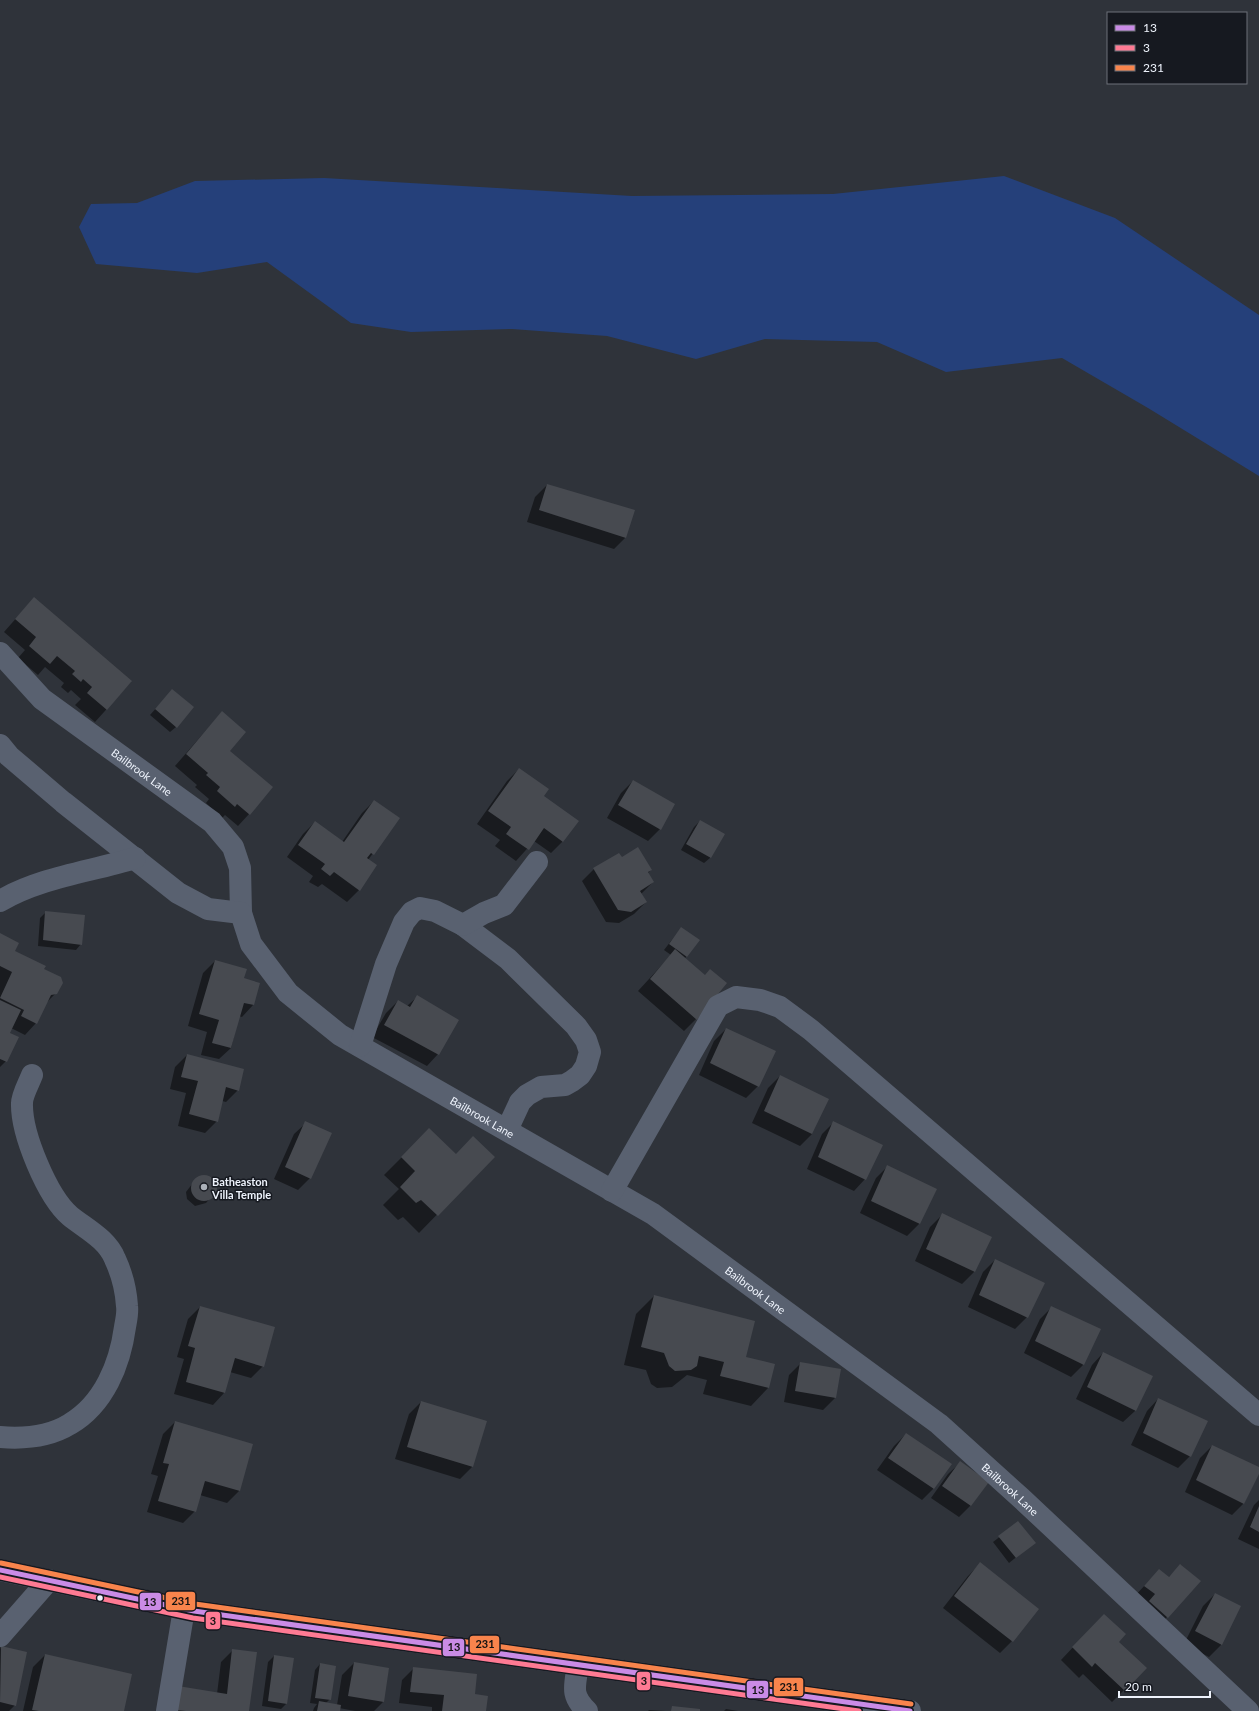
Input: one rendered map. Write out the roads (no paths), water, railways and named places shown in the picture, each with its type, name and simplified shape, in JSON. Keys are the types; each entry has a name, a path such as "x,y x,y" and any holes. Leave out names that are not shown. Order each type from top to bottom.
{"street":[{"name":"Bailbrook Lane","path":"0,653 42,699 212,822 233,847 240,868 241,913 251,944 288,993 340,1035 653,1214 939,1424 1021,1498 1248,1711"},
{"path":"0,745 9,756 63,802 178,893 208,909 241,913"},
{"path":"0,901 17,891 58,878 106,868 135,858"},
{"path":"463,925 484,913 504,905 538,862"},
{"path":"360,1046 386,964 404,922 412,912 420,908 435,911 463,925 508,959 576,1026 586,1040 590,1052 586,1066 580,1075 565,1086 541,1087 523,1098 507,1130"},
{"path":"612,1191 718,1006 736,997 760,1000 780,1007 811,1030 1259,1415"},
{"path":"0,1437 20,1439 42,1435 70,1424 94,1406 110,1380 123,1340 127,1308 122,1280 115,1258 103,1241 69,1215 57,1200 35,1160 26,1129 22,1102 32,1075"},
{"path":"0,1570 184,1609 910,1711"},
{"path":"0,1636 49,1580"},
{"path":"167,1711 184,1609"},
{"path":"578,1665 574,1692 579,1704 587,1711"}],"place":[{"name":"Batheaston Villa Temple","path":"204,1187"}]}
